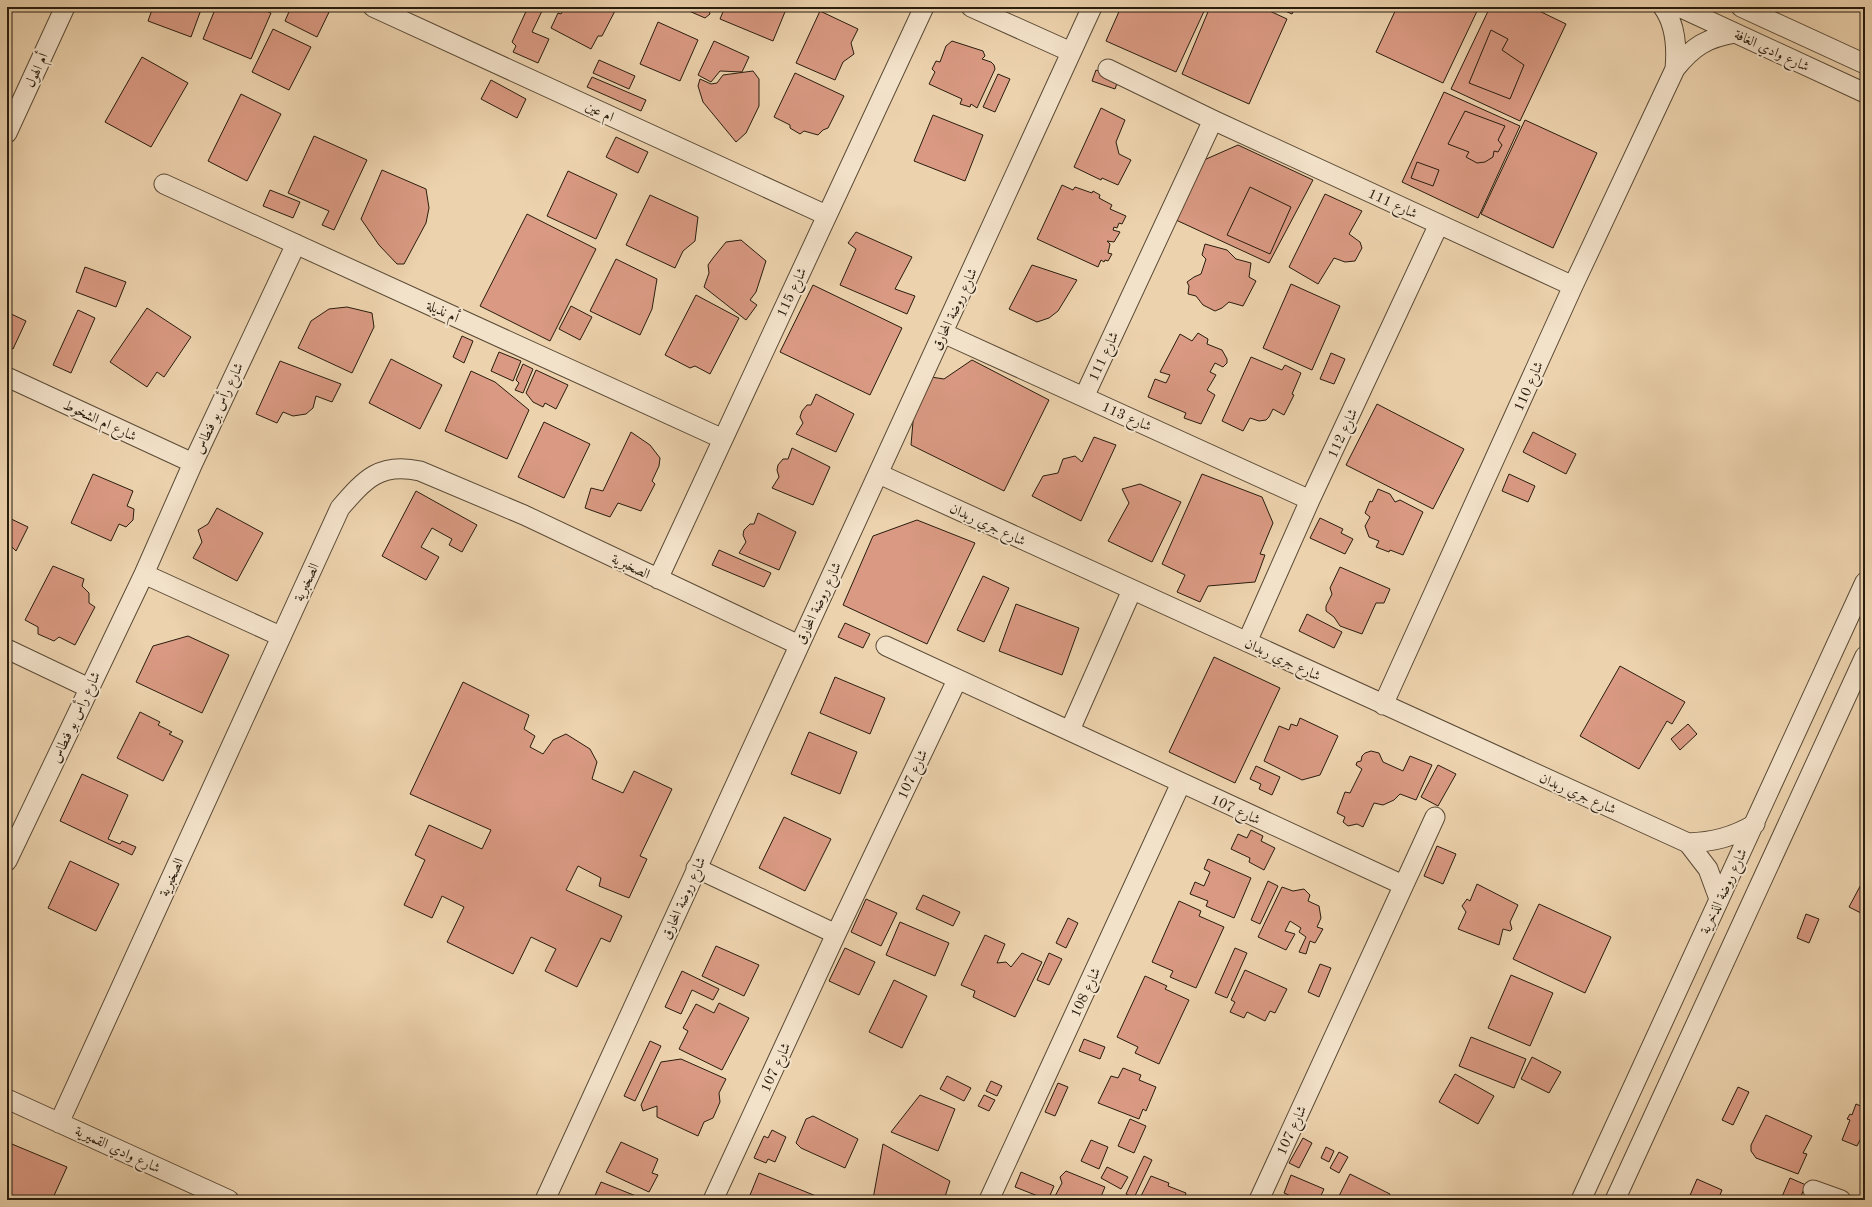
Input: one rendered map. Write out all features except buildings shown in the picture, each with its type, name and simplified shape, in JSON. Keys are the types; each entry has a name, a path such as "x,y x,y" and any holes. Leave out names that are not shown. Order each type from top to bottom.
{"street":[{"name":"أم الهول","path":"7,133 65,7"},
{"name":"ام عين","path":"373,7 826,215"},
{"name":"شارع 115","path":"658,579 924,7"},
{"path":"971,7 1072,52"},
{"name":"شارع روضة المحارق","path":"545,1200 1092,7"},
{"name":"شارع 110","path":"1663,7 1674,30 1677,49 1675,69"},
{"name":"شارع وادي الغافة","path":"1679,7 1865,93"},
{"name":"شارع وادي الغافة","path":"1741,7 1865,64"},
{"name":"شارع 110","path":"1383,705 1573,286 1675,69 1686,55 1701,44 1717,36 1735,33"},
{"name":"شارع 111","path":"1108,69 1213,120 1573,286"},
{"name":"شارع 111","path":"1084,397 1213,120"},
{"name":"أم نذيلة","path":"164,184 723,439"},
{"name":"شارع 112","path":"1247,642 1310,500 1440,224"},
{"name":"شارع رأس بو فنطاس","path":"7,862 144,574 193,463 296,244"},
{"name":"شارع 113","path":"943,333 1310,500"},
{"name":"شارع ام الشخوط","path":"7,377 193,463"},
{"name":"الصخبرية","path":"59,1123 280,636 340,508 356,490 371,477 388,469 404,467 420,471 524,515 799,644"},
{"name":"شارع جري ربدان","path":"878,474 1688,844 1699,855 1708,869 1715,883 1719,899"},
{"path":"144,574 280,636"},
{"name":"شارع روضة الذخرية","path":"1581,1200 1865,582"},
{"path":"1070,730 1132,590"},
{"name":"شارع 107","path":"886,646 1403,885"},
{"path":"7,649 89,688"},
{"path":"1616,1200 1865,656"},
{"name":"شارع 107","path":"713,1200 836,934 957,680"},
{"name":"شارع 108","path":"989,1200 1181,783"},
{"name":"شارع 107","path":"1259,1200 1435,818"},
{"name":"شارع جري ربدان","path":"1688,844 1706,843 1723,839 1740,833 1755,824"},
{"path":"696,868 836,934"},
{"name":"شارع وادي القميرية","path":"7,1099 229,1200"},
{"path":"1813,1190 1841,1200"}]}
